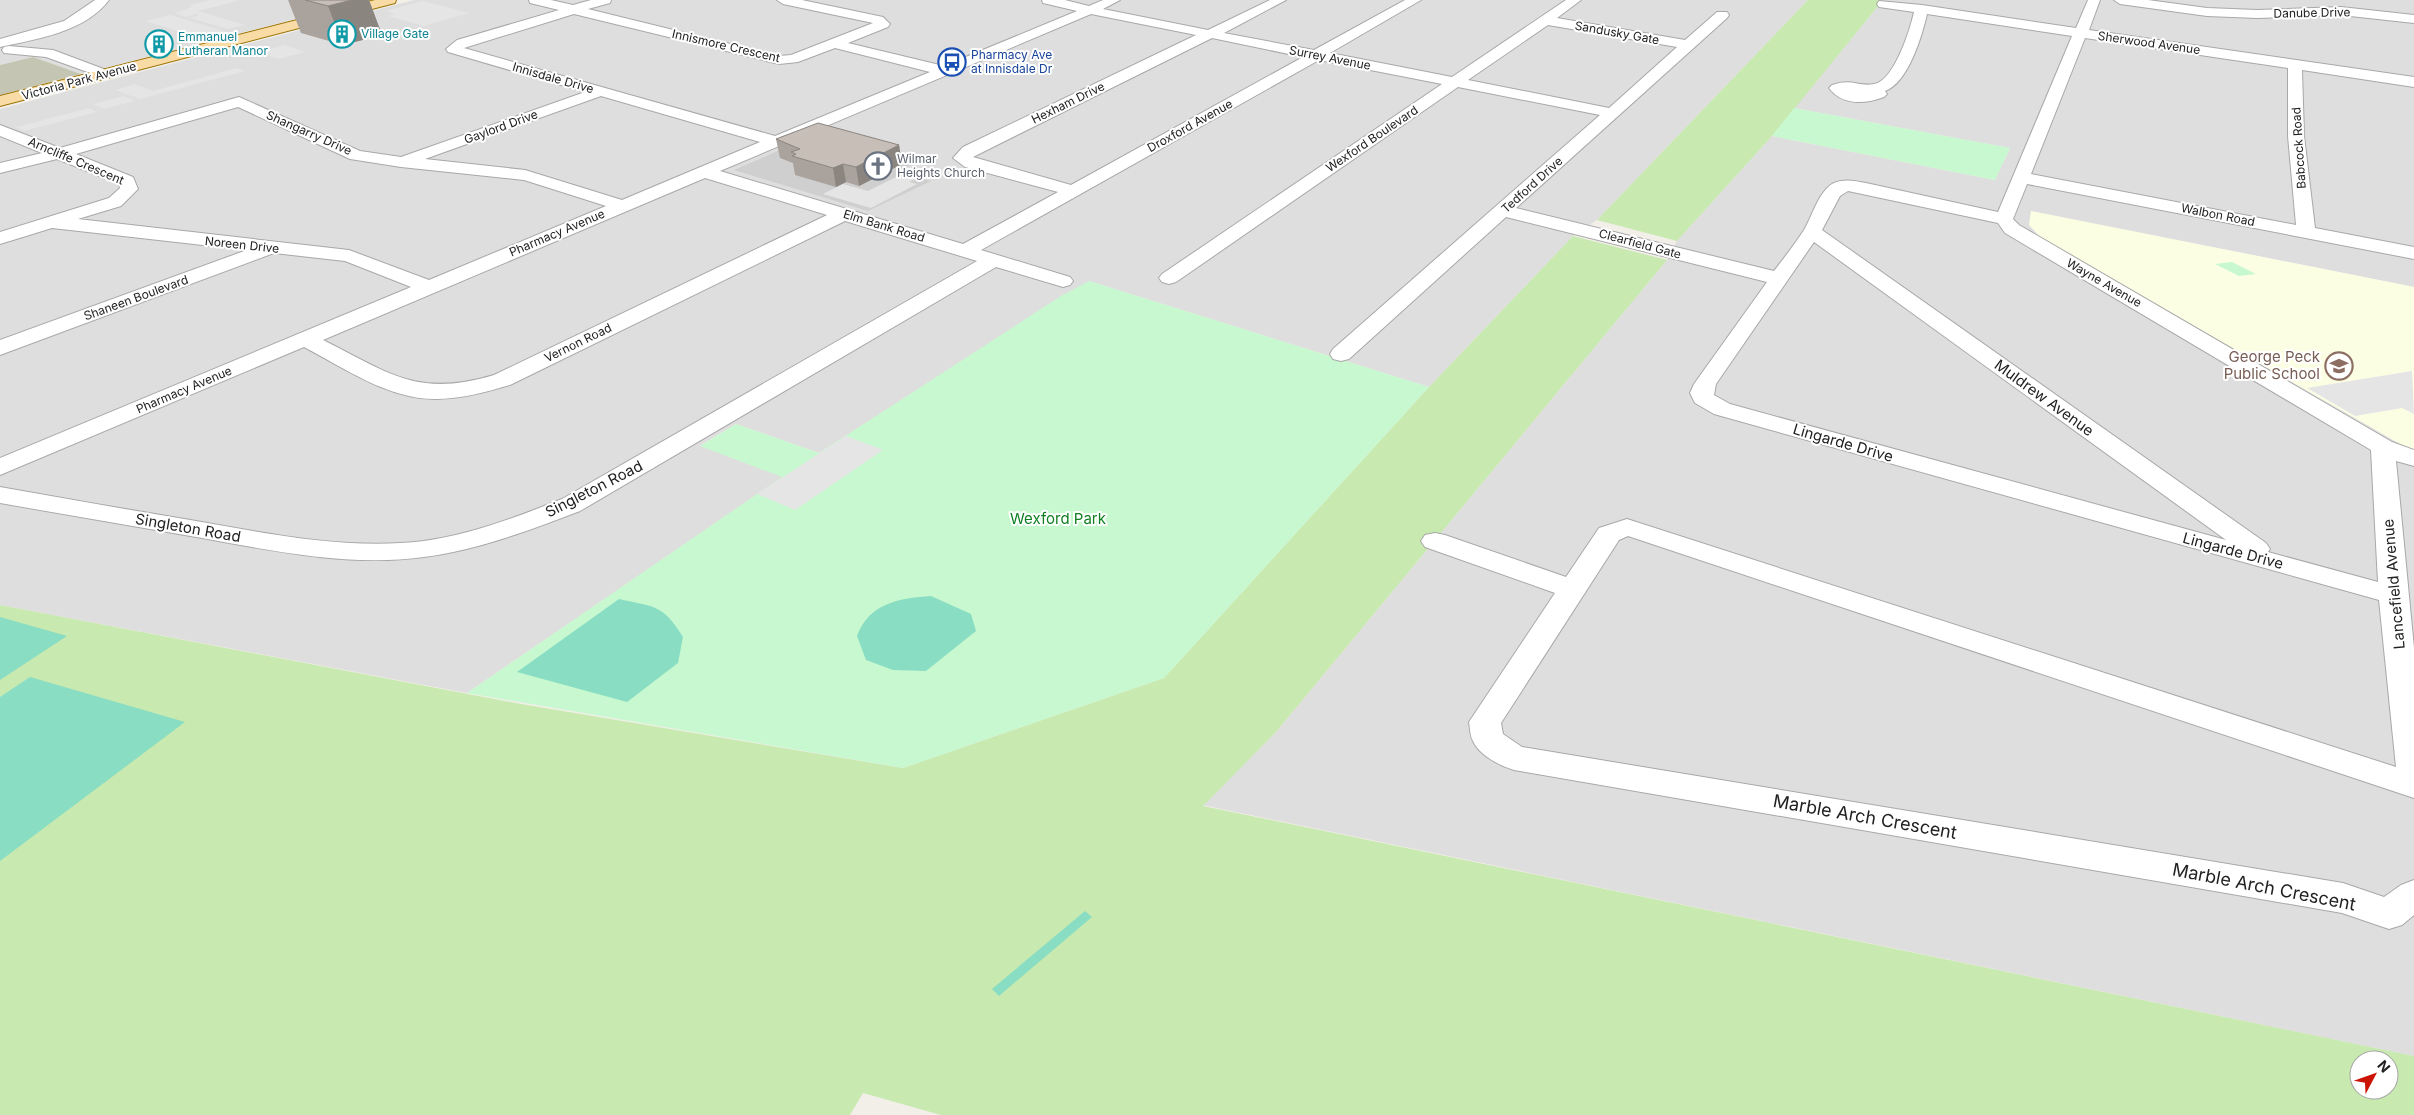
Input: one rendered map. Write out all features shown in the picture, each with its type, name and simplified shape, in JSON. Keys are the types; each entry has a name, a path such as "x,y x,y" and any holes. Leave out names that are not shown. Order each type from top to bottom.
{"main road":[{"name":"Victoria Park Avenue","path":"0,101 390,0"}],"street":[{"path":"0,43 56,29 95,9 103,0"},
{"name":"Innismore Crescent","path":"535,0 779,60 793,59 883,24 878,20 783,0"},
{"path":"575,11 605,0"},
{"name":"Surrey Avenue","path":"1048,0 1210,34 1612,113"},
{"name":"Pharmacy Avenue","path":"0,467 1114,0"},
{"name":"Hexham Drive","path":"1074,191 971,163 962,158 969,151 1280,0"},
{"name":"Droxford Avenue","path":"965,251 1415,0"},
{"name":"Wexford Boulevard","path":"1169,278 1575,0"},
{"path":"1946,13 1955,0"},
{"path":"2004,219 2094,0"},
{"name":"Danube Drive","path":"2120,0 2207,12 2257,14 2305,11 2359,12 2414,19"},
{"path":"2280,0 2305,11"},
{"name":"Sherwood Avenue","path":"1884,4 2414,82"},
{"path":"1875,89 1886,85 1906,57 1922,9"},
{"name":"Innisdale Drive","path":"575,11 462,43 453,48 777,142"},
{"path":"2257,14 2284,25"},
{"name":"Tedford Drive","path":"1341,354 1504,211 1722,15"},
{"name":"Sandusky Gate","path":"1545,20 1688,45"},
{"path":"834,44 946,71"},
{"path":"0,50 48,53 104,74"},
{"name":"Babcock Road","path":"2295,64 2296,136 2306,232"},
{"name":"Gaylord Drive","path":"401,162 601,91"},
{"name":"Shangarry Drive","path":"0,168 61,154 239,102 356,154 401,162 525,175 568,187 622,206"},
{"name":"Arncliffe Crescent","path":"0,130 127,181 129,189 114,202 0,238"},
{"name":"Elm Bank Road","path":"704,172 1063,281"},
{"name":"Walbon Road","path":"2022,178 2414,252"},
{"name":"Lingarde Drive","path":"2004,219 1846,185 1838,188 1832,194 1812,232 1777,278 1705,384 1702,393 1703,398 1743,415 2392,595"},
{"name":"Clearfield Gate","path":"1504,211 1777,278"},
{"name":"Vernon Road","path":"305,339 400,386 432,392 474,389 502,380 844,214"},
{"name":"Wayne Avenue","path":"2004,219 2012,229 2383,447 2414,459"},
{"name":"Noreen Drive","path":"51,222 350,256 429,287"},
{"name":"Muldrew Avenue","path":"1812,232 2276,563"},
{"name":"Shaneen Boulevard","path":"0,348 272,248"},
{"name":"Singleton Road","path":"0,496 281,544 358,552 423,548 476,538 522,524 571,505 994,260"},
{"name":"Lancefield Avenue","path":"2383,447 2392,595 2414,780"},
{"name":"Marble Arch Crescent","path":"2414,785 1627,527 1609,534 1571,589 1486,722 1488,740 1514,758 2343,898 2389,914 2414,895"},
{"path":"1435,541 1571,589"}],"shaded area":[{"path":"0,0 368,0 81,74 33,57 0,65"},
{"path":"211,0 240,0 198,11 245,25 228,29 190,18 199,15 196,14 186,17 175,13 192,7 189,5"},
{"path":"414,0 1808,0 1597,220 1573,236 1429,387 1089,281 819,453 736,424 701,445 783,477 467,693 0,605 0,109"},
{"path":"1883,0 2414,0 2414,287 2031,211 2041,238 2402,445 2414,450 2414,1056 2399,1053 2399,1050 2385,1050 1202,805 1276,732 1667,260 1677,241 1772,136 1995,180 2010,148 1794,108"},
{"path":"423,1 469,13 424,26 388,16 395,14 386,11"},
{"path":"170,15 227,32 198,37 145,21"},
{"path":"285,45 305,52 278,59 259,52"},
{"path":"33,57 81,74 0,95 0,65"},
{"path":"237,68 245,71 140,99 115,90 135,84 153,91"},
{"path":"124,96 135,101 104,109 93,104"},
{"path":"89,108 97,112 24,131 16,127"},
{"path":"819,133 921,160 899,171 931,181 868,211 734,170"},
{"path":"900,175 915,179 909,182 917,184 871,208 823,194 843,184 868,191"},
{"name":"George Peck Public School","path":"2031,211 2414,287 2414,450 2402,445 2041,238 2029,225"},
{"path":"2412,371 2414,414 2402,408 2355,416 2307,388"},
{"path":"846,436 883,450 795,510 757,494"}],"green space":[{"path":"1808,0 1883,0 1772,136 1677,241 1597,220"},
{"path":"1794,108 2010,148 1995,180 1772,136"},
{"path":"1573,236 1667,260 1276,732 1203,806 2385,1050 2349,1050 2349,1100 2399,1100 2399,1053 2414,1056 2414,1115 941,1115 863,1093 850,1115 0,1115 0,605 521,704 903,768 1164,678 1429,387"},
{"path":"2232,262 2256,274 2239,276 2215,264"},
{"name":"Wexford Park","path":"1089,281 1429,387 1164,678 903,768 467,693 782,477 700,446 736,424 819,453 1061,296"},
{"path":"931,596 971,614 976,631 926,671 893,670 866,660 857,636 869,616 887,604 908,598"},
{"path":"619,599 657,609 669,618 683,637 678,663 627,702 517,672"},
{"path":"0,617 67,636 0,680"},
{"path":"30,677 185,722 0,861 0,697"},
{"path":"1085,911 1092,917 999,996 992,989"}],"building":[{"path":"305,0 352,0 328,6"},
{"path":"818,123 899,145 856,167 843,164 833,168 792,156 796,154 791,152 800,149 776,139"}],"place":[{"name":"Village Gate","path":"342,34"},
{"name":"Emmanuel Lutheran Manor","path":"159,44"},
{"name":"Pharmacy Ave at Innisdale Dr","path":"952,62"},
{"name":"Wilmar Heights Church","path":"878,166"},
{"name":"George Peck Public School","path":"2339,366"}]}
